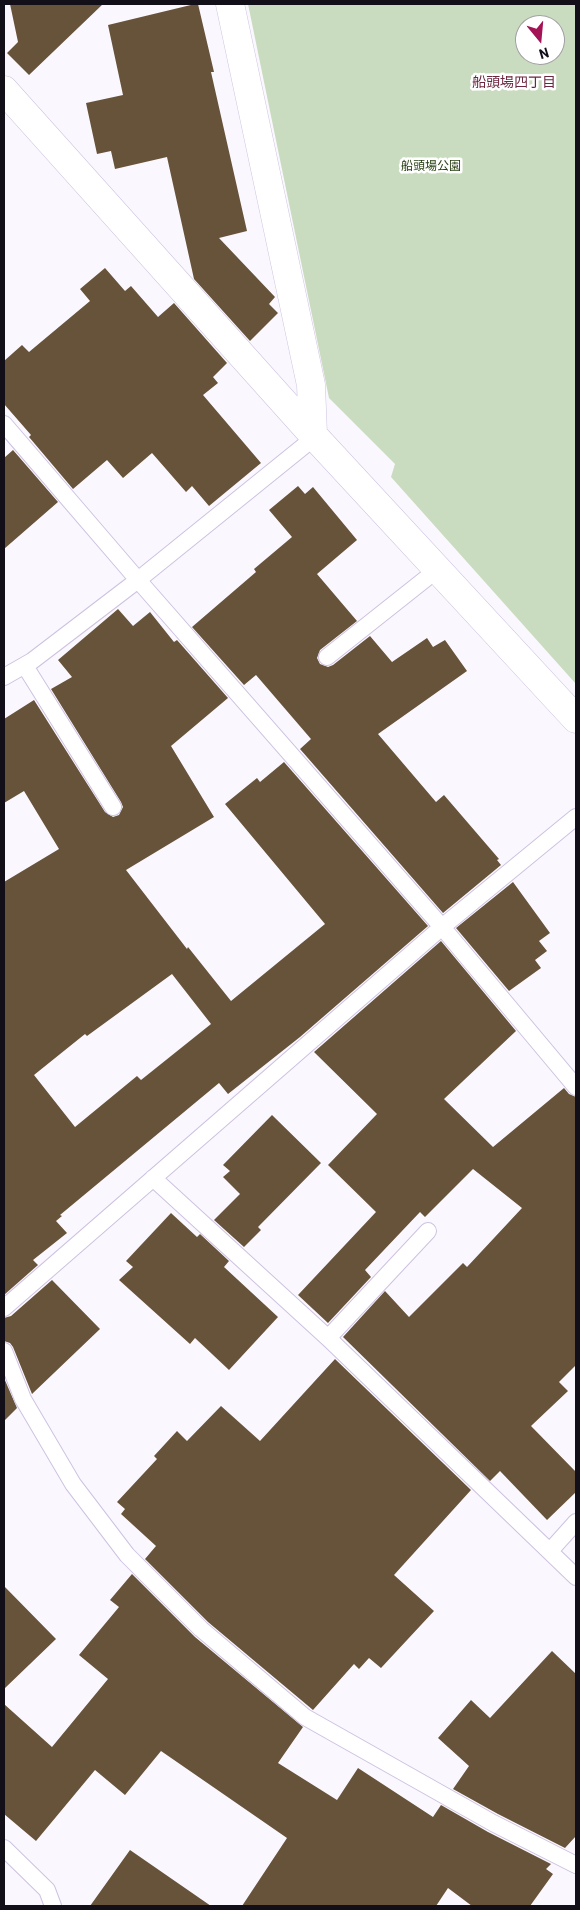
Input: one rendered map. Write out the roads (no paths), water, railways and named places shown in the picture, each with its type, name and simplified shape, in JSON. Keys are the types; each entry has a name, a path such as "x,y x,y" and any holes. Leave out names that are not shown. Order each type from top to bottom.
{"street":[{"path":"230,4 311,385 314,436"},
{"path":"4,90 314,436 576,719"}],"lane":[{"path":"4,424 442,927 576,1088"},
{"path":"4,677 25,666 138,580 314,436"},
{"path":"327,657 438,569"},
{"path":"25,666 113,807"},
{"path":"4,1308 442,927 576,817"},
{"path":"153,1178 328,1338 576,1577"},
{"path":"328,1338 428,1231"},
{"path":"4,1351 23,1399 73,1484 127,1556 201,1629 305,1717 493,1823 576,1865"},
{"path":"550,1551 576,1522"},
{"path":"4,1848 47,1890 53,1906"}],"district":[{"name":"船頭場四丁目","path":"514,82"}],"park label":[{"name":"船頭場公園","path":"431,166"}]}
